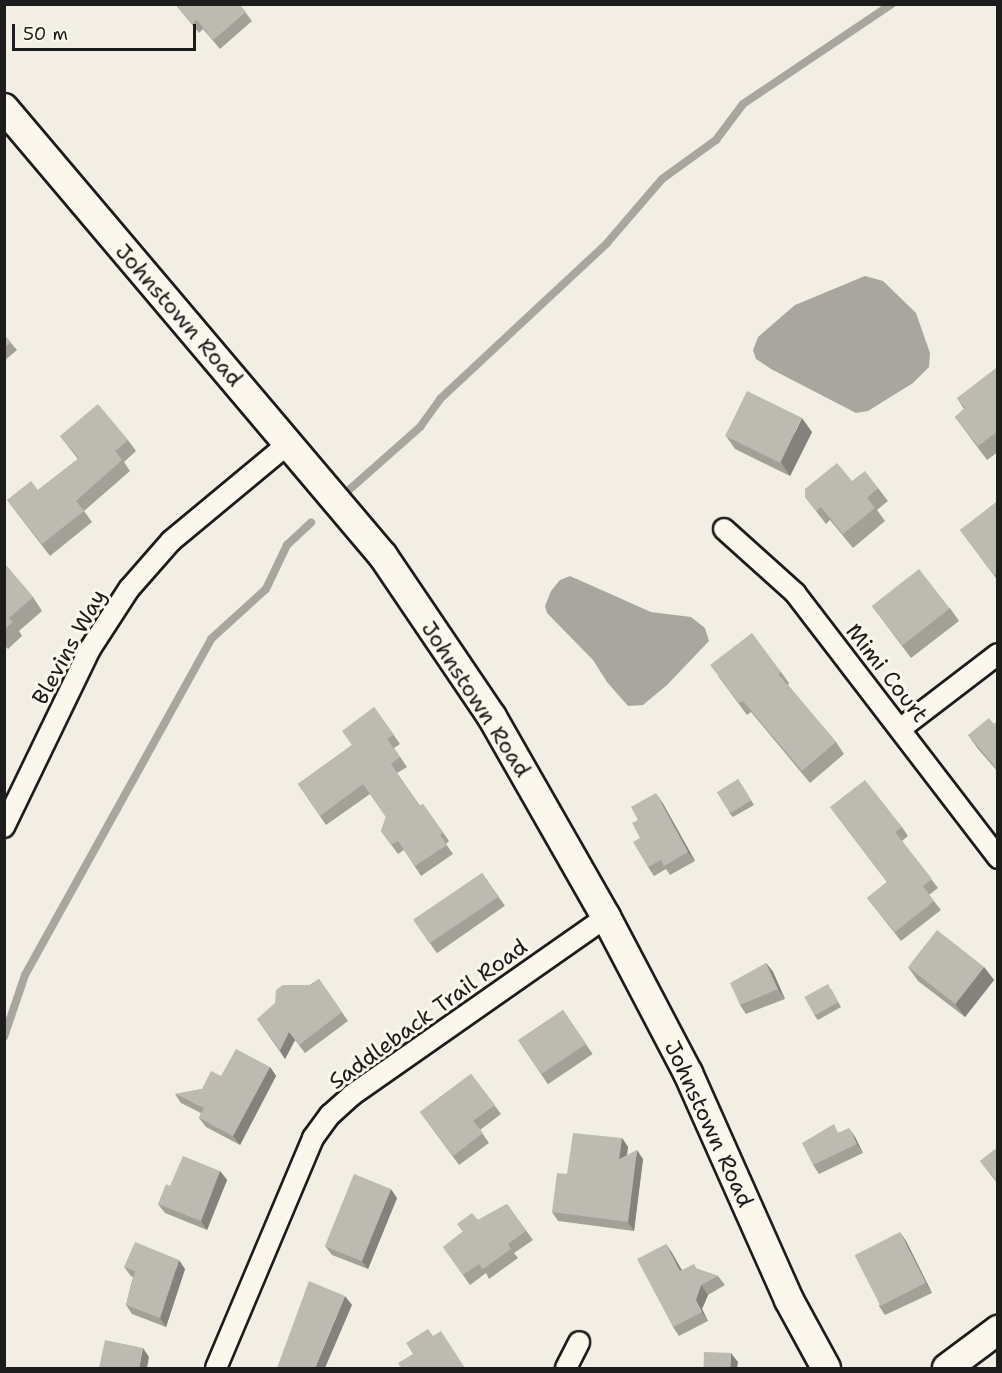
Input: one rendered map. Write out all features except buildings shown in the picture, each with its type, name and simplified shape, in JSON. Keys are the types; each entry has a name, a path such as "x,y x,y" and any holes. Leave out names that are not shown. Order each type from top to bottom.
{"main road":[{"name":"Johnstown Road","path":"4,108 289,442 383,556 492,717 606,917 688,1073 789,1300 826,1368"},
{"path":"947,1368 998,1330"}],"street":[{"name":"Blevins Way","path":"4,827 90,650 129,589 171,541 289,442"},
{"name":"Mimi Court","path":"724,530 795,593 998,858"},
{"path":"900,729 998,654"},
{"name":"Saddleback Trail Road","path":"216,1368 313,1138 330,1115 352,1095 606,917"},
{"path":"566,1368 579,1342"}],"shaded area":[{"path":"865,276 883,281 916,313 930,353 929,367 913,383 868,411 856,413 771,369 756,359 753,350 758,337 795,305"},
{"path":"570,576 651,612 691,617 705,628 709,641 667,685 643,705 628,706 607,682 593,660 547,613 545,606 551,591 560,580"}],"waterway":[{"path":"350,489 420,427 440,399 607,243 662,179 716,140 743,104 892,4"},
{"path":"4,1037 25,975 211,639 266,589 287,545 311,523"}]}
